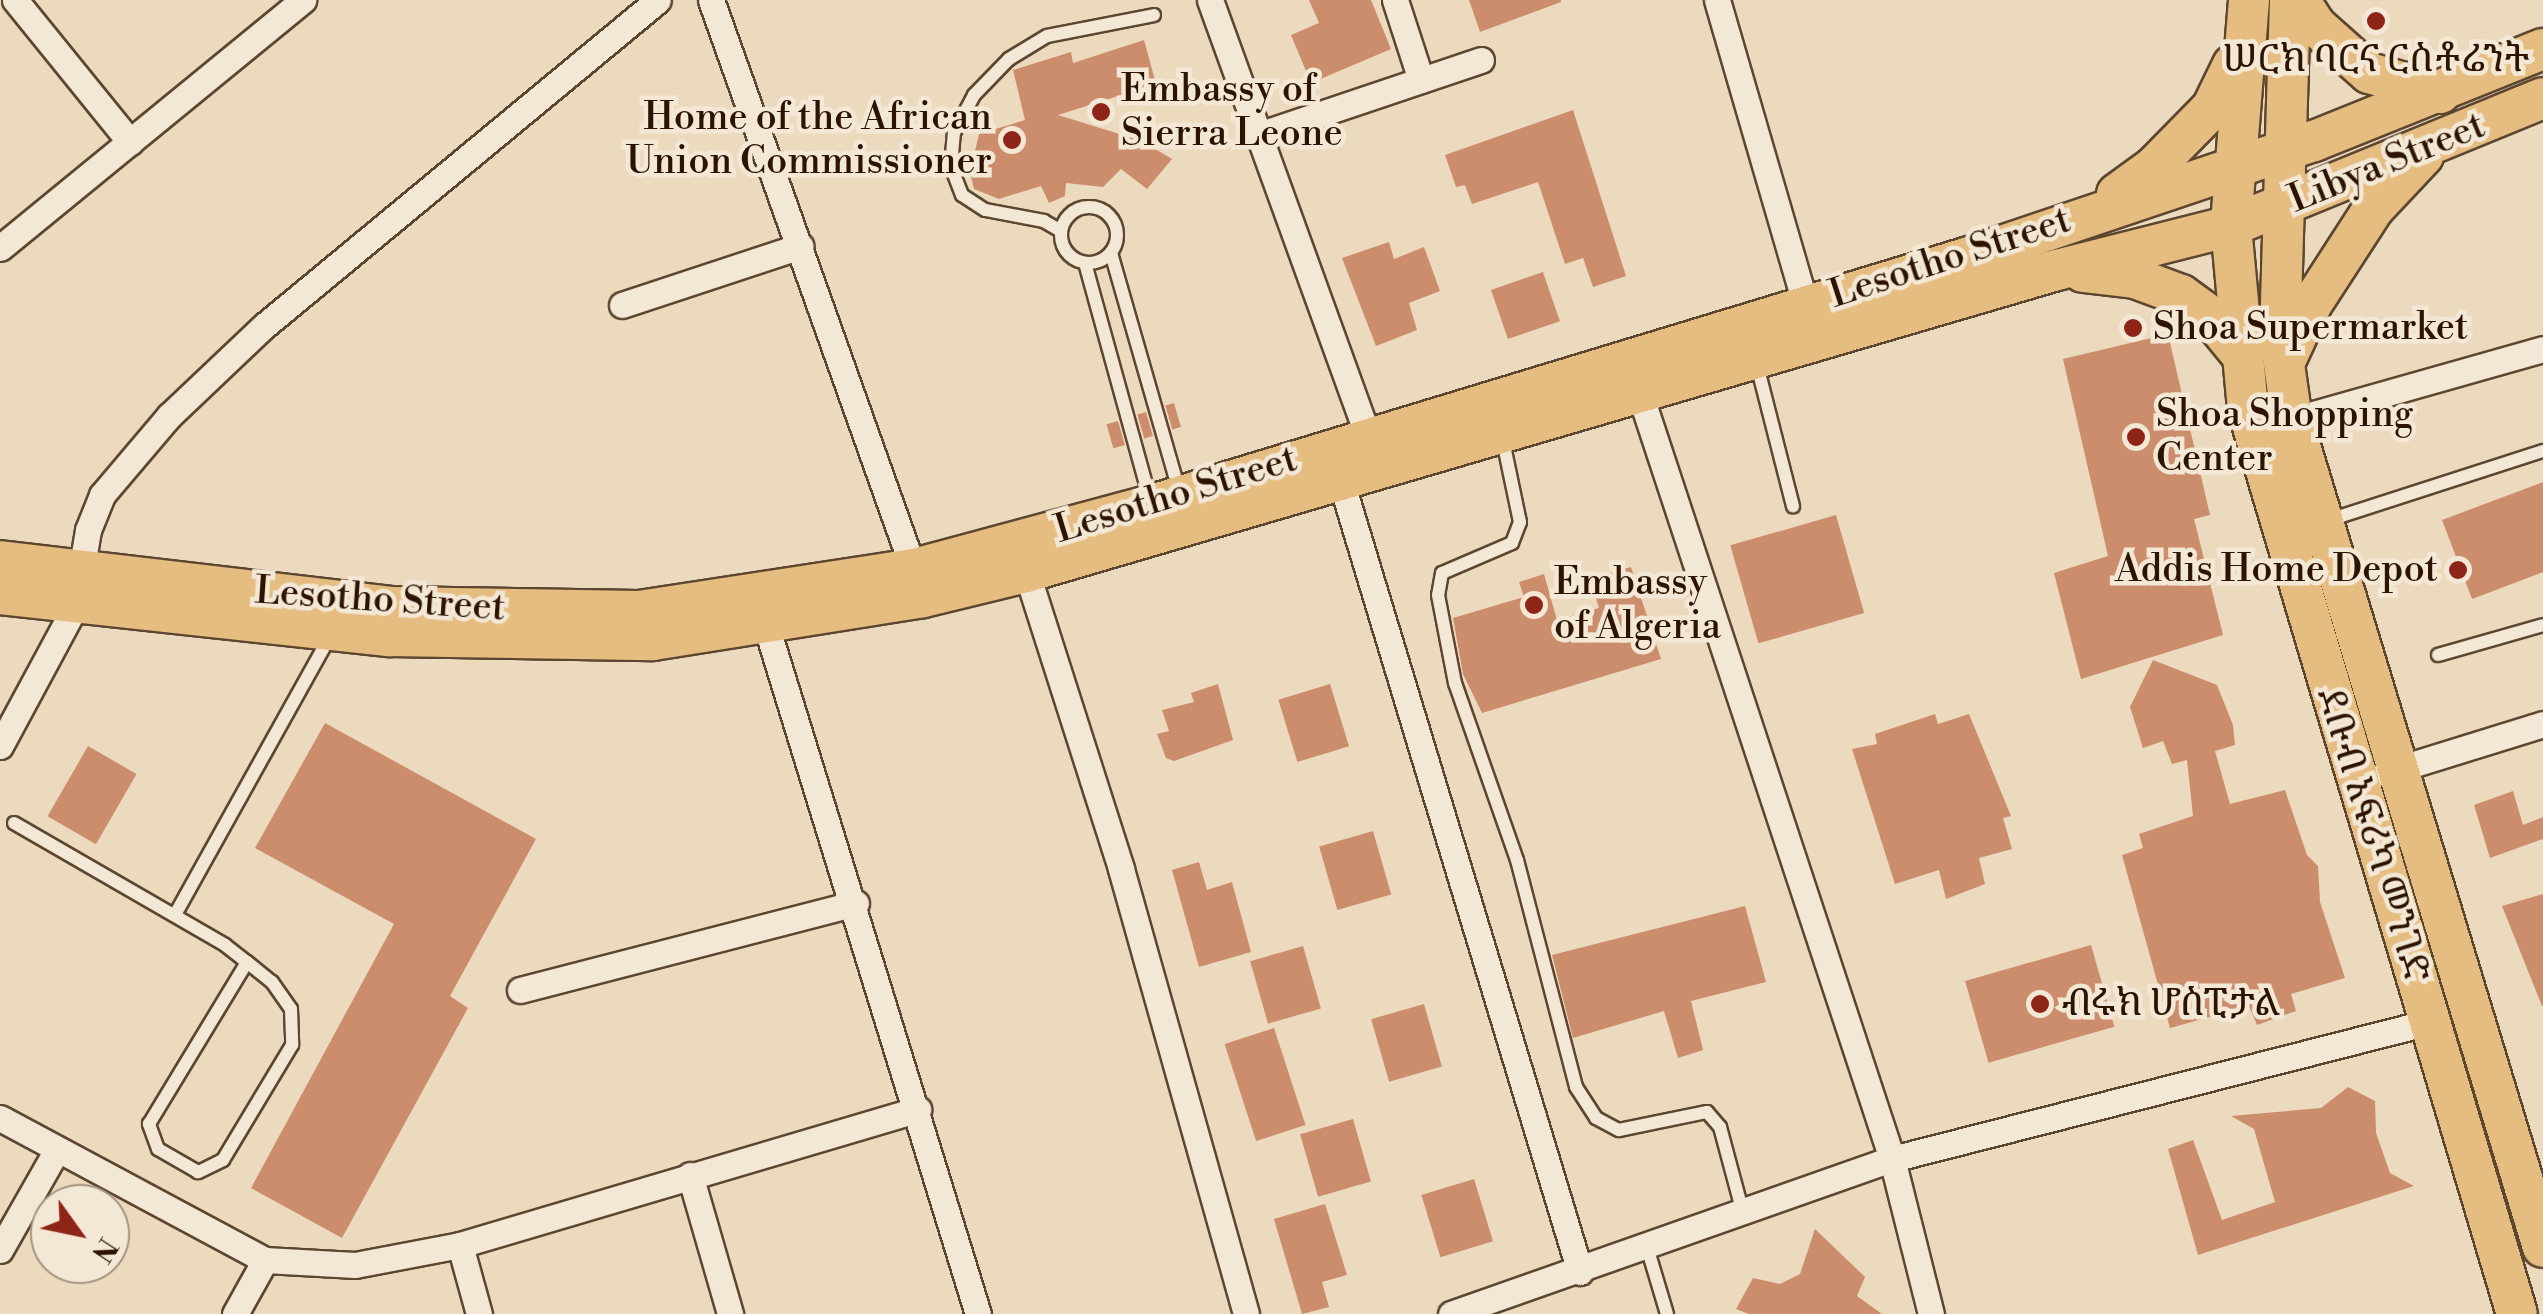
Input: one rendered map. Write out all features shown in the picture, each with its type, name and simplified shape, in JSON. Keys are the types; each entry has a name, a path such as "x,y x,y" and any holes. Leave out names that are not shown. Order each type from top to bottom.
{"main road":[{"name":"ደቡብ አፍሪካ መንገድ","path":"2249,0 2232,167 2231,226 2241,354 2267,485 2543,1247"},
{"name":"ደቡብ አፍሪካ መንገድ","path":"2290,0 2298,147 2284,204 2284,363 2292,420 2322,522 2429,1022 2517,1314"},
{"path":"2299,0 2316,26 2369,73 2440,93"},
{"path":"2091,212 2154,167 2202,118 2244,43"},
{"name":"Libya Street","path":"2298,147 2543,49"},
{"name":"Libya Street","path":"2231,226 2430,148 2543,98"},
{"name":"Lesotho Street","path":"1750,342 1806,304 1966,258 2091,212 2298,147"},
{"path":"2284,363 2311,305 2373,209 2430,148"},
{"name":"Lesotho Street","path":"0,594 78,591 337,617 653,640 762,610 918,583 1022,558 1750,342 1815,344 2057,270 2231,226"},
{"path":"2057,270 2135,278 2180,296 2210,316 2241,354"},
{"name":"Lesotho Street","path":"0,562 78,591"}],"street":[{"path":"15,0 130,142"},
{"path":"0,248 302,0"},
{"path":"0,746 78,591 102,496 169,416 264,326 658,0"},
{"path":"711,0 918,583"},
{"path":"1210,0 1261,134 1355,458 1580,1272"},
{"path":"1395,0 1421,80"},
{"path":"1717,0 1815,344"},
{"path":"1261,134 1481,60"},
{"path":"622,304 800,246"},
{"path":"2292,420 2543,348"},
{"path":"1634,374 1892,1159 1932,1314"},
{"path":"1022,558 1121,869 1246,1314"},
{"path":"762,610 856,903 978,1314"},
{"path":"2375,775 2543,724"},
{"path":"520,990 856,903"},
{"path":"1451,1314 1580,1272 1892,1159 2429,1022"},
{"path":"0,1118 55,1153 264,1260 356,1265 460,1245 918,1109"},
{"path":"0,1250 55,1153"},
{"path":"690,1174 730,1314"},
{"path":"460,1245 480,1314"},
{"path":"234,1314 254,1302 264,1260"}],"lane":[{"path":"1060,230 1044,221 985,210 962,195 951,166 954,133 974,95 1009,58 1047,36 1154,15"},
{"path":"1096,207 1116,226 1112,252 1171,514 1085,263 1063,248 1060,230 1069,214 1096,207"},
{"path":"1085,263 1112,252"},
{"path":"1750,342 1793,506"},
{"path":"1497,415 1520,522 1512,543 1442,573 1438,596 1455,683 1517,860 1576,1087 1596,1118 1620,1130 1706,1112 1720,1126 1743,1213"},
{"path":"2322,522 2543,451"},
{"path":"176,913 337,617"},
{"path":"2438,655 2543,624"},
{"path":"14,823 176,913 247,962 291,1009 292,1045 223,1160 198,1172 158,1149 149,1124 247,962"},
{"path":"1646,1248 1667,1314"}],"building":[{"path":"1309,0 1371,0 1391,49 1311,83 1291,35 1319,23"},
{"path":"1469,0 1561,0 1561,2 1480,32"},
{"path":"1144,40 1156,84 1058,115 1142,141 1172,159 1147,189 1121,169 1103,187 1066,183 1065,196 1049,203 1041,186 999,199 974,189 970,172 979,134 1025,120 1013,70 1071,52 1073,63"},
{"path":"1573,110 1626,276 1593,287 1583,258 1565,264 1538,182 1472,204 1465,185 1456,187 1445,155"},
{"path":"1389,242 1394,259 1424,247 1440,291 1409,303 1417,330 1376,346 1342,258"},
{"path":"1543,272 1560,321 1508,339 1491,290"},
{"path":"2168,334 2210,515 2194,519 2223,635 2081,679 2054,573 2108,556 2063,359"},
{"path":"1174,403 1181,427 1172,430 1165,405"},
{"path":"1146,412 1153,436 1144,439 1137,414"},
{"path":"1118,421 1125,445 1113,448 1106,424"},
{"path":"2543,482 2543,572 2472,599 2442,520"},
{"path":"1836,515 1864,613 1758,643 1730,545"},
{"path":"1631,567 1661,659 1482,713 1463,674 1453,618 1524,597 1519,582 1544,574 1557,620 1599,608 1590,579"},
{"path":"2153,660 2217,685 2233,725 2235,745 2215,751 2230,804 2285,790 2307,855 2318,866 2320,902 2345,978 2291,994 2296,1011 2257,1025 2249,1006 2170,1028 2122,855 2143,848 2139,834 2193,816 2187,760 2172,764 2163,741 2143,748 2130,707"},
{"path":"1218,684 1233,740 1174,761 1166,758 1157,734 1169,731 1162,710 1194,702 1191,693"},
{"path":"1330,684 1349,746 1297,762 1278,700"},
{"path":"1935,714 1938,724 1969,714 2011,816 2003,818 2012,849 1979,858 1985,884 1946,899 1939,870 1895,884 1852,749 1877,744 1875,734"},
{"path":"325,723 536,839 450,996 468,1008 342,1238 251,1188 394,924 255,848"},
{"path":"88,746 136,774 96,844 48,816"},
{"path":"2513,791 2523,825 2543,817 2543,839 2490,858 2474,805"},
{"path":"1373,831 1391,894 1337,910 1319,846"},
{"path":"1199,862 1207,890 1232,882 1251,952 1199,967 1172,870"},
{"path":"2543,894 2543,1006 2542,1006 2502,906"},
{"path":"1745,906 1766,982 1691,1001 1703,1050 1678,1058 1664,1011 1573,1038 1552,955"},
{"name":"ብሩክ ሆስፒታል","path":"2091,945 2114,1027 1989,1063 1965,981"},
{"path":"1303,946 1321,1008 1268,1024 1250,961"},
{"path":"1424,1004 1442,1066 1389,1082 1371,1019"},
{"path":"1274,1028 1306,1125 1256,1141 1225,1044"},
{"path":"2348,1087 2375,1101 2376,1133 2390,1173 2414,1186 2198,1255 2168,1149 2193,1140 2222,1220 2275,1202 2254,1129 2231,1116 2321,1108"},
{"path":"1353,1119 1371,1181 1318,1197 1300,1134"},
{"path":"1474,1179 1493,1241 1440,1257 1421,1195"},
{"path":"1325,1204 1347,1275 1322,1282 1329,1307 1302,1314 1274,1219"},
{"path":"1815,1229 1865,1277 1857,1296 1882,1314 1749,1314 1736,1309 1753,1278 1780,1284 1800,1274"}],"place":[{"name":"ሠርክ ባርና ርስቶሬንት","path":"2376,21"},
{"name":"Embassy of Sierra Leone","path":"1101,112"},
{"name":"Home of the African Union Commissioner","path":"1012,140"},
{"name":"Shoa Supermarket","path":"2133,328"},
{"name":"Shoa Shopping Center","path":"2136,437"},
{"name":"Addis Home Depot","path":"2458,570"},
{"name":"Embassy of Algeria","path":"1534,605"},
{"name":"ብሩክ ሆስፒታል","path":"2040,1004"}]}
